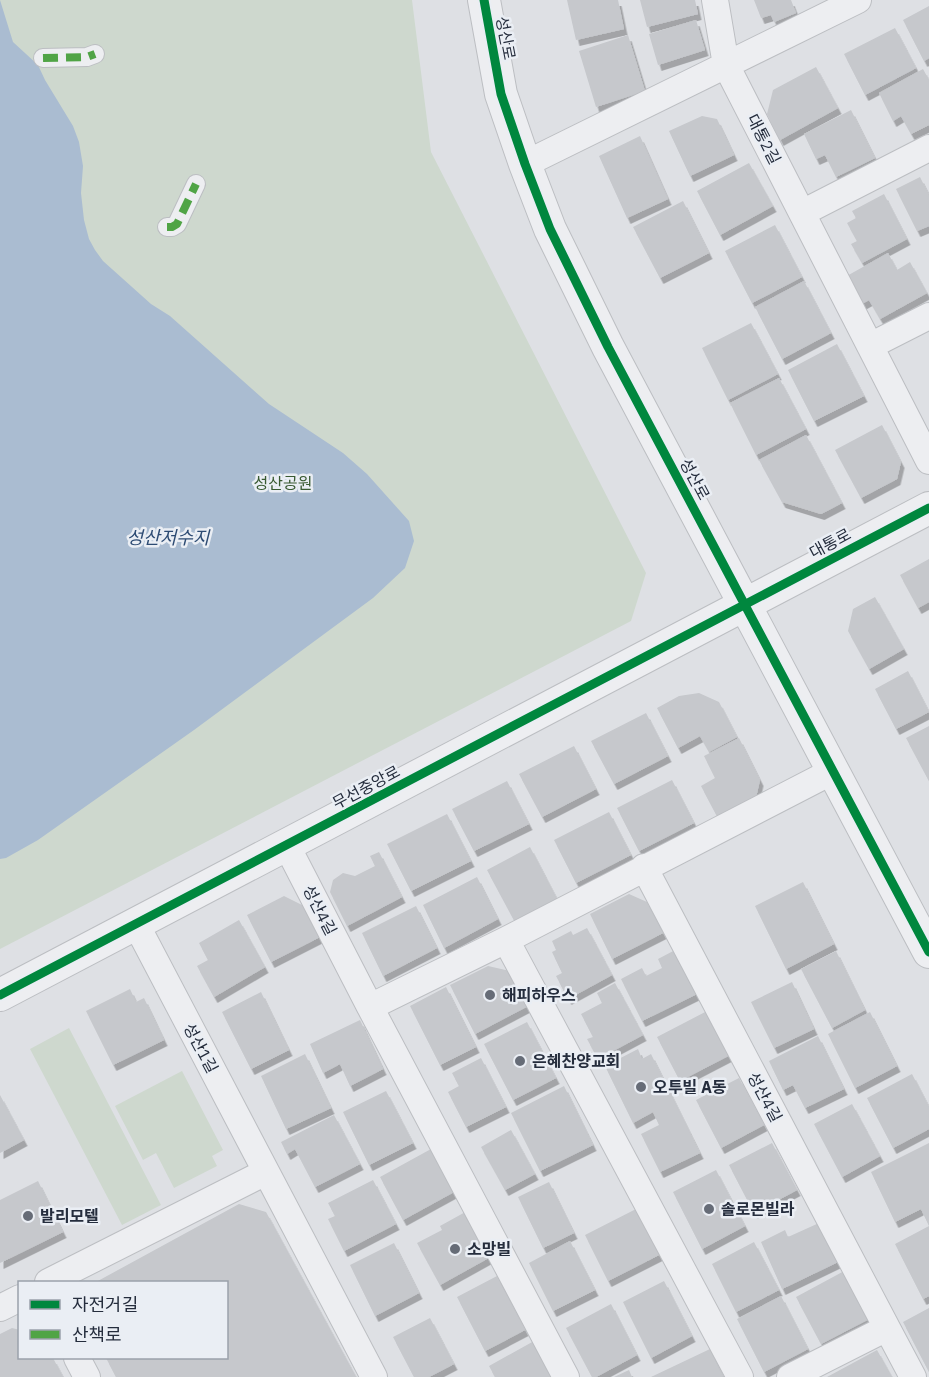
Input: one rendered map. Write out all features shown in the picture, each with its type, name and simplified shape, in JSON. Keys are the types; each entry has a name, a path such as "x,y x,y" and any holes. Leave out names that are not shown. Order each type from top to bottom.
{"street":[{"name":"성산로","path":"484,0 501,94 550,229 608,347 929,952"},
{"name":"대통2길","path":"715,0 726,65 929,461"},
{"path":"525,164 858,0"},
{"path":"43,58 87,57 94,54"},
{"path":"802,213 929,148"},
{"path":"167,227 177,224 196,184"},
{"path":"870,346 929,316"},
{"name":"대통로","path":"745,604 929,508"},
{"name":"무선중앙로","path":"0,995 745,604"},
{"path":"370,1006 506,940 833,771"},
{"name":"성산4길","path":"287,846 566,1377"},
{"name":"성산4길","path":"644,867 913,1377"},
{"name":"성산1길","path":"136,924 374,1377"},
{"path":"506,940 740,1377"},
{"path":"50,1281 266,1172"},
{"path":"0,1308 18,1299"},
{"path":"790,1377 887,1328"},
{"path":"78,1359 87,1377"}],"green space":[{"name":"성산공원","path":"0,0 412,0 431,152 646,573 631,621 0,949"},
{"path":"69,1028 161,1205 122,1225 30,1049"},
{"path":"182,1071 223,1150 212,1156 217,1166 174,1188 156,1153 143,1160 115,1106"}],"water":[{"name":"성산저수지","path":"0,0 13,42 38,65 73,126 79,142 83,166 81,193 84,220 89,239 103,261 151,304 170,316 269,404 343,453 367,474 409,521 414,541 405,568 373,598 194,730 38,840 0,859"}],"building":[{"path":"567,0 618,0 624,29 576,40"},
{"path":"640,0 695,0 698,14 647,27"},
{"path":"754,0 791,0 796,13 774,22 771,15 761,18"},
{"path":"929,6 929,58 924,61 903,20"},
{"path":"696,20 705,50 658,65 649,34"},
{"path":"895,28 916,68 865,95 844,54"},
{"path":"628,35 645,91 596,107 579,51"},
{"path":"816,67 838,108 780,140 767,114 773,90"},
{"path":"923,69 929,80 929,125 911,134 901,116 893,121 879,93"},
{"path":"851,110 875,158 836,177 825,155 816,159 804,134"},
{"path":"702,116 717,119 734,155 690,176 669,131"},
{"path":"640,136 668,199 627,218 599,156"},
{"path":"749,163 773,206 720,235 697,191"},
{"path":"920,177 929,195 929,226 917,231 896,189"},
{"path":"884,194 907,239 862,263 851,244 857,241 847,223 856,218 852,211"},
{"path":"683,201 709,253 660,278 633,227"},
{"path":"775,225 802,277 752,303 725,251"},
{"path":"888,253 897,270 910,262 927,293 880,319 869,300 860,305 845,277"},
{"path":"804,281 831,333 782,359 755,307"},
{"path":"751,323 778,374 728,400 702,348"},
{"path":"837,344 864,396 814,421 788,370"},
{"path":"779,378 806,429 756,455 730,403"},
{"path":"882,425 901,462 897,479 861,498 835,450"},
{"path":"806,435 842,503 821,514 782,502 759,460"},
{"path":"929,559 929,602 918,608 900,575"},
{"path":"875,597 904,649 869,669 848,631 853,609"},
{"path":"908,671 929,712 896,729 875,689"},
{"path":"699,693 719,702 737,737 709,752 700,736 678,748 657,708 679,696"},
{"path":"646,713 668,756 614,784 591,741"},
{"path":"929,726 929,781 906,738"},
{"path":"739,738 760,780 755,802 719,820 701,786 715,778 704,756"},
{"path":"574,746 596,789 542,817 519,774"},
{"path":"672,780 694,823 639,851 617,808"},
{"path":"507,781 529,824 474,851 452,809"},
{"path":"609,812 631,855 576,883 554,840"},
{"path":"447,814 471,861 411,891 387,844"},
{"path":"530,847 558,901 516,924 487,870"},
{"path":"379,852 402,897 347,926 330,892 333,880 343,873 355,876 375,866 370,856"},
{"path":"477,877 498,919 444,948 423,905"},
{"path":"803,882 834,944 786,969 755,906"},
{"path":"629,894 647,902 663,933 612,959 590,914"},
{"path":"284,896 304,906 320,937 271,962 247,915"},
{"path":"416,906 437,948 383,976 362,933"},
{"path":"239,920 265,967 214,997 197,966 208,960 199,943"},
{"path":"587,928 612,975 568,999 556,976 562,973 552,952 556,950 552,941 571,931 573,935"},
{"path":"677,949 699,993 642,1021 621,979 642,968 646,976 662,968 658,959"},
{"path":"836,951 865,1010 832,1028 801,969"},
{"name":"해피하우스","path":"488,966 514,972 530,1005 475,1034 450,985"},
{"path":"792,982 814,1029 774,1048 751,1002"},
{"path":"615,983 643,1035 598,1059 587,1039 593,1037 581,1014 602,1003 597,993"},
{"path":"446,987 476,1047 440,1065 410,1006"},
{"path":"130,989 136,1002 144,998 164,1040 113,1065 86,1011"},
{"path":"261,992 289,1050 251,1069 222,1012"},
{"path":"709,1010 732,1054 680,1081 657,1037"},
{"path":"870,1012 897,1066 855,1088 828,1034"},
{"path":"360,1020 383,1069 350,1086 340,1064 323,1073 310,1044"},
{"name":"은혜찬양교회","path":"527,1022 556,1078 513,1100 484,1044"},
{"path":"818,1036 844,1089 805,1108 793,1085 783,1090 769,1061"},
{"path":"638,1049 642,1059 651,1054 700,1153 660,1172 641,1134 659,1125 653,1112 633,1123 605,1066"},
{"path":"305,1054 331,1108 286,1129 261,1076"},
{"path":"481,1058 506,1107 466,1127 448,1092 459,1086 452,1073"},
{"path":"912,1074 929,1107 929,1129 893,1148 867,1098"},
{"path":"739,1078 764,1125 721,1148 696,1100"},
{"path":"564,1086 593,1145 540,1171 511,1113"},
{"path":"386,1091 413,1143 369,1165 343,1112"},
{"path":"0,1095 24,1140 0,1153"},
{"path":"852,1104 880,1156 842,1177 814,1124"},
{"path":"334,1115 360,1164 315,1187 295,1149 287,1154 281,1142"},
{"path":"511,1130 535,1174 505,1190 481,1147"},
{"path":"772,1143 797,1190 754,1213 729,1165"},
{"path":"929,1143 929,1226 921,1209 895,1222 871,1172"},
{"path":"431,1149 454,1192 403,1220 380,1177"},
{"name":"솔로몬빌라","path":"716,1170 745,1226 702,1249 673,1192"},
{"path":"373,1180 396,1224 344,1251 328,1219 335,1216 328,1203"},
{"name":"발리모텔","path":"38,1181 63,1232 0,1263 0,1200"},
{"path":"549,1182 574,1233 543,1248 518,1197"},
{"path":"239,1204 266,1212 356,1377 116,1377 107,1359 228,1359 228,1281 98,1281"},
{"path":"636,1209 659,1255 608,1281 585,1235"},
{"name":"소망빌","path":"469,1210 494,1255 440,1285 417,1243 442,1230 440,1226"},
{"path":"819,1223 838,1262 782,1289 761,1242 785,1230 788,1237"},
{"path":"929,1226 929,1296 923,1299 895,1244"},
{"path":"570,1241 595,1290 553,1311 529,1263"},
{"path":"754,1242 779,1290 736,1312 712,1264"},
{"path":"394,1243 419,1293 375,1316 350,1265"},
{"path":"846,1270 871,1318 821,1344 796,1297"},
{"path":"497,1276 525,1330 485,1351 457,1297"},
{"path":"664,1281 692,1336 651,1358 623,1302"},
{"path":"781,1296 808,1349 764,1372 737,1319"},
{"path":"611,1304 637,1355 592,1377 566,1328"},
{"path":"929,1308 929,1372 903,1322"},
{"path":"430,1318 454,1364 429,1377 414,1377 393,1337"},
{"path":"12,1328 18,1330 18,1359 54,1359 63,1377 0,1377 0,1334"},
{"path":"534,1341 553,1377 495,1377 489,1366"},
{"path":"710,1349 723,1377 651,1377"},
{"path":"877,1350 892,1377 827,1377"},
{"path":"629,1370 632,1377 614,1377"}],"marked path":[{"path":"43,58 87,57 95,54"},
{"path":"167,227 177,224 196,184"}],"cycle path":[{"path":"484,0 501,94 550,229 608,347 929,952"},
{"path":"0,995 929,508"}],"place":[{"name":"해피하우스","path":"490,995"},
{"name":"은혜찬양교회","path":"520,1061"},
{"name":"오투빌 A동","path":"641,1087"},
{"name":"솔로몬빌라","path":"709,1209"},
{"name":"발리모텔","path":"28,1216"},
{"name":"소망빌","path":"455,1249"}]}
